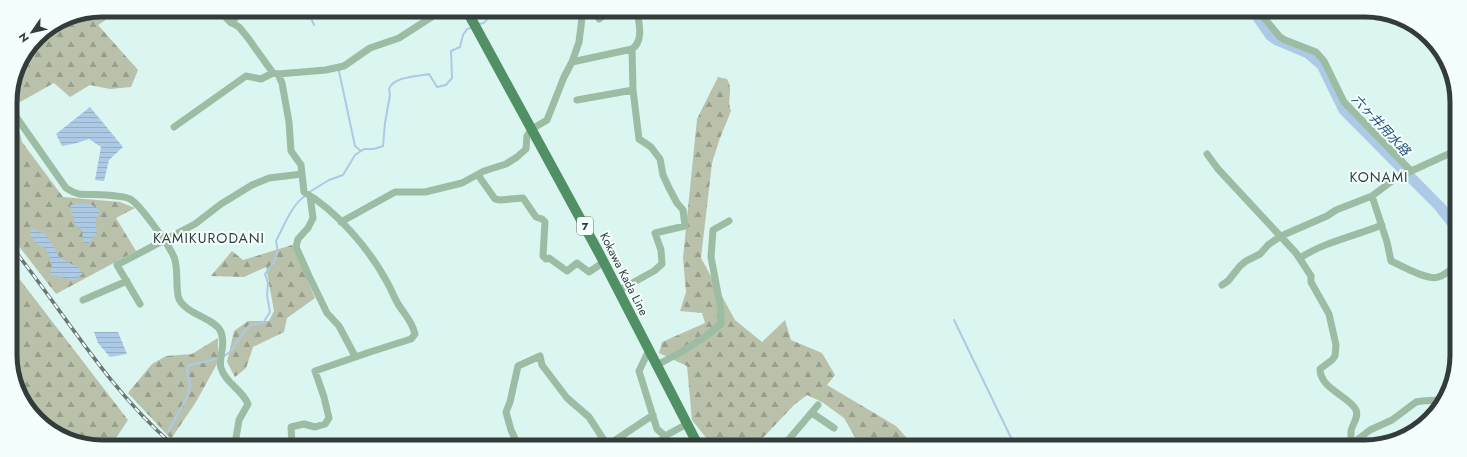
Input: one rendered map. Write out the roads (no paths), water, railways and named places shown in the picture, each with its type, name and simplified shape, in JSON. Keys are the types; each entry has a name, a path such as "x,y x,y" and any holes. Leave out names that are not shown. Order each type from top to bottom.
{"main road":[{"name":"Kokawa Kada Line","path":"470,17 604,262 695,440"}],"street":[{"path":"225,17 231,23 238,27 248,38 276,73 282,83 291,151 301,165 304,192 315,198 341,222 363,246 387,281 398,304 413,324 415,334 411,339 355,356 315,371 324,397 328,418 325,424 315,427 304,424 291,427 292,440"},
{"path":"231,23 237,17"},
{"path":"174,127 246,76 262,79 276,73 326,70 344,66 370,48 399,38 432,17"},
{"path":"341,222 395,192 425,192 462,183 506,164 517,157 526,149 527,136 532,129 547,120 579,42 581,17"},
{"path":"572,62 632,49 638,43 640,28 639,17"},
{"path":"1263,17 1280,37 1316,52 1324,60 1344,102 1408,172"},
{"path":"618,291 654,271 662,264 661,250 655,233 685,226 683,210 677,203 663,175 660,159 651,146 639,139 633,90 632,49"},
{"path":"577,100 633,90"},
{"path":"17,118 66,188 79,194 123,197 131,199 139,207 164,241 174,257 179,298 186,308 220,329 224,346 220,367 226,380 245,396 248,404 239,420 236,440"},
{"path":"1222,285 1228,281 1243,264 1260,254 1268,245 1281,236 1327,216 1336,210 1372,196 1396,178 1450,153"},
{"path":"1207,154 1218,170 1300,258 1311,276 1312,282 1329,314 1336,345 1336,351 1332,360 1320,369 1320,374 1328,386 1356,411 1357,416 1352,430 1351,440"},
{"path":"140,304 117,266 196,224 221,204 252,184 269,178 302,174"},
{"path":"478,175 495,199 523,198 536,217 545,222 543,256 546,259 548,258 567,271 577,263 589,272 604,262"},
{"path":"310,196 312,218 308,228 298,240 296,247 327,313 339,326 355,356"},
{"path":"1372,196 1382,225 1391,261 1426,277 1440,277 1450,271"},
{"path":"657,365 684,351 721,324 721,310 711,257 713,230 729,221"},
{"path":"1300,258 1311,250 1382,225"},
{"path":"83,300 126,281"},
{"path":"649,350 639,371 657,430 665,436"},
{"path":"516,440 506,412 510,402 518,366 540,356 542,365 567,398 589,417 604,440"},
{"path":"1357,440 1370,430 1392,420 1416,402 1437,400"},
{"path":"789,440 818,405"},
{"path":"812,413 834,428"},
{"path":"615,440 653,415"},
{"path":"661,440 665,436 687,424"}],"water":[{"path":"90,107 123,147 109,160 104,181 95,180 101,147 89,139 62,146 56,134"},
{"path":"81,203 92,205 100,211 95,220 97,233 88,243 83,243 82,230 75,224 70,205"},
{"path":"32,228 46,235 60,258 79,268 83,274 74,280 50,275 52,265 46,248 38,245 30,234"},
{"path":"94,332 118,332 127,354 110,357 98,343"}],"waterway":[{"path":"311,17 314,25"},
{"path":"479,24 484,23 488,17"},
{"name":"六ヶ井用水路","path":"1258,17 1271,36 1308,53 1322,65 1344,110 1440,207 1450,220"},
{"path":"308,193 329,180 343,175 355,155 364,149 374,149 383,146 390,95 389,89 392,85 400,79 429,74 437,87 446,85 452,78 451,51 460,47 463,35 467,29 471,28"},
{"path":"339,71 355,146 361,151"},
{"path":"223,357 231,351 250,325 263,323 270,312 267,295 268,283 265,274 277,255 276,241 285,223 292,210 305,196"},
{"path":"954,320 1012,440"},
{"path":"168,432 187,397 190,386 187,370 189,365 218,359"}],"railway":[{"path":"17,254 106,374 127,399 168,440"}],"district":[{"name":"KONAMI","path":"1379,177"},
{"name":"KAMIKURODANI","path":"209,238"}]}
